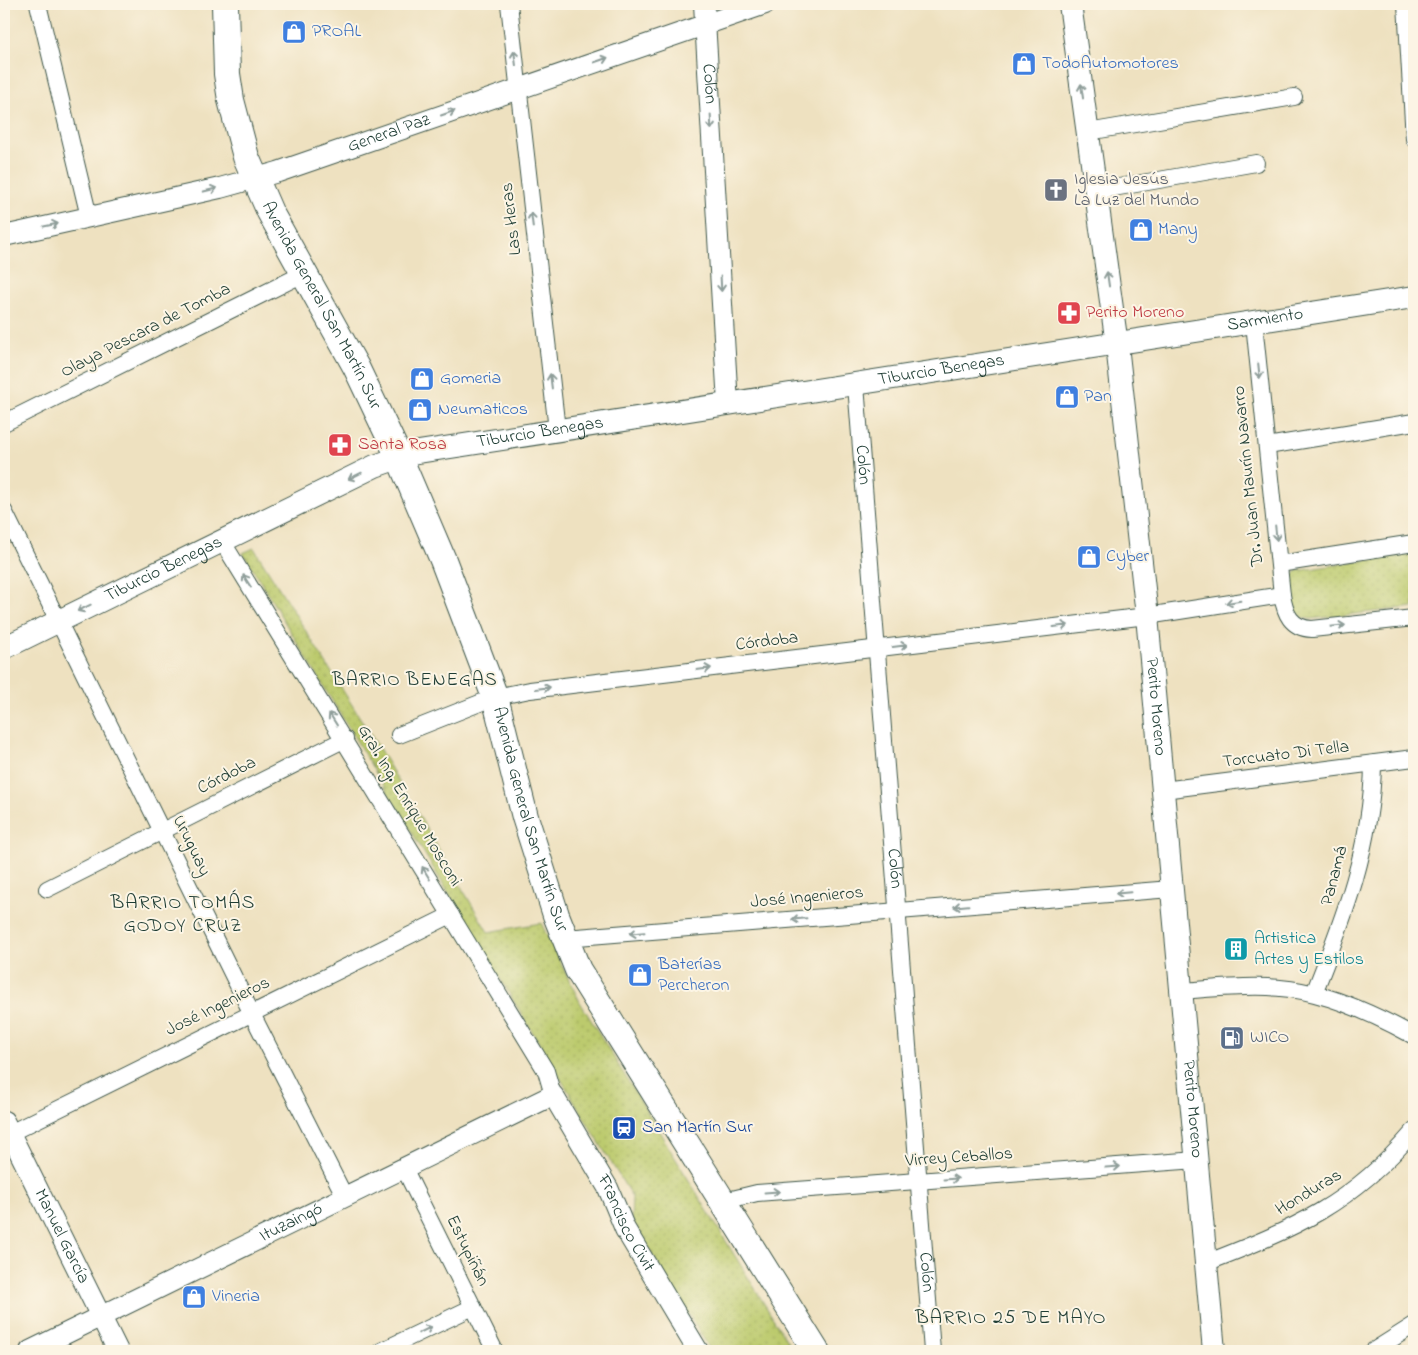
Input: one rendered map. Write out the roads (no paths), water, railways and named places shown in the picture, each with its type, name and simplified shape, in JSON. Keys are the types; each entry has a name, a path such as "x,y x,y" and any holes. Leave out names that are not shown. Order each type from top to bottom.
{"main road":[{"name":"Avenida General San Martín Sur","path":"225,4 226,57 231,100 246,157 254,179 356,367 399,457 444,560 495,697 525,817 565,938 578,970 816,1351"},
{"name":"Perito Moreno","path":"1070,4 1117,345 1147,616 1214,1351"},
{"name":"Sarmiento","path":"1117,345 1414,297"},
{"name":"Tiburcio Benegas","path":"4,648 399,457 432,449 1117,345"}],"street":[{"path":"38,4 89,217"},
{"name":"Las Heras","path":"509,4 557,430"},
{"name":"Colón","path":"704,4 728,404"},
{"name":"General Paz","path":"4,236 254,179 765,4"},
{"path":"1406,4 1414,139"},
{"path":"1088,132 1294,97"},
{"path":"1096,191 1256,163"},
{"name":"Olaya Pescara de Tomba","path":"4,424 305,273"},
{"name":"Dr. Juan Maurín Navarro","path":"1254,323 1282,595 1285,610 1291,622 1300,628 1312,629 1414,618"},
{"name":"Colón","path":"856,385 932,1351"},
{"path":"1267,446 1414,422"},
{"name":"Uruguay","path":"4,511 251,1012 345,1197"},
{"name":"Gral. Ing. Enrique Mosconi","path":"222,541 546,1070 553,1095"},
{"path":"1279,564 1414,543"},
{"name":"Córdoba","path":"399,735 495,697 540,689 1147,616 1282,595"},
{"name":"Córdoba","path":"47,888 345,739"},
{"name":"Torcuato Di Tella","path":"1163,790 1414,758"},
{"name":"Panamá","path":"1314,994 1348,909 1356,881 1369,818 1373,764"},
{"name":"José Ingenieros","path":"565,938 1171,889"},
{"name":"José Ingenieros","path":"6,1130 451,915"},
{"path":"1180,991 1260,987 1314,994 1379,1018 1414,1036"},
{"name":"Ituzaingó","path":"30,1351 553,1095"},
{"name":"Francisco Civit","path":"553,1095 608,1188 625,1228 698,1351"},
{"name":"Manuel García","path":"6,1130 118,1351"},
{"name":"Honduras","path":"1206,1263 1296,1227 1325,1210 1373,1175 1414,1131"},
{"name":"Virrey Ceballos","path":"724,1201 757,1193 1197,1160"},
{"name":"Estupiñán","path":"404,1168 495,1351"},
{"path":"381,1351 472,1307"},
{"path":"1373,1351 1414,1325"}],"place":[{"name":"PROAL","path":"294,32"},
{"name":"TodoAutomotores","path":"1024,64"},
{"name":"Iglesia Jesús La Luz del Mundo","path":"1056,190"},
{"name":"Many","path":"1141,230"},
{"name":"Perito Moreno","path":"1069,313"},
{"name":"Gomeria","path":"422,379"},
{"name":"Pan","path":"1067,397"},
{"name":"Neumaticos","path":"420,410"},
{"name":"Santa Rosa","path":"340,445"},
{"name":"Cyber","path":"1089,557"},
{"name":"Artistica Artes y Estilos","path":"1236,949"},
{"name":"Baterías Percheron","path":"640,975"},
{"name":"WICO","path":"1232,1038"},
{"name":"San Martín Sur","path":"624,1128"},
{"name":"Vineria","path":"194,1297"}],"district":[{"name":"BARRIO BENEGAS","path":"415,680"},
{"name":"BARRIO TOMÁS GODOY CRUZ","path":"183,914"},
{"name":"BARRIO 25 DE MAYO","path":"1011,1318"}]}
